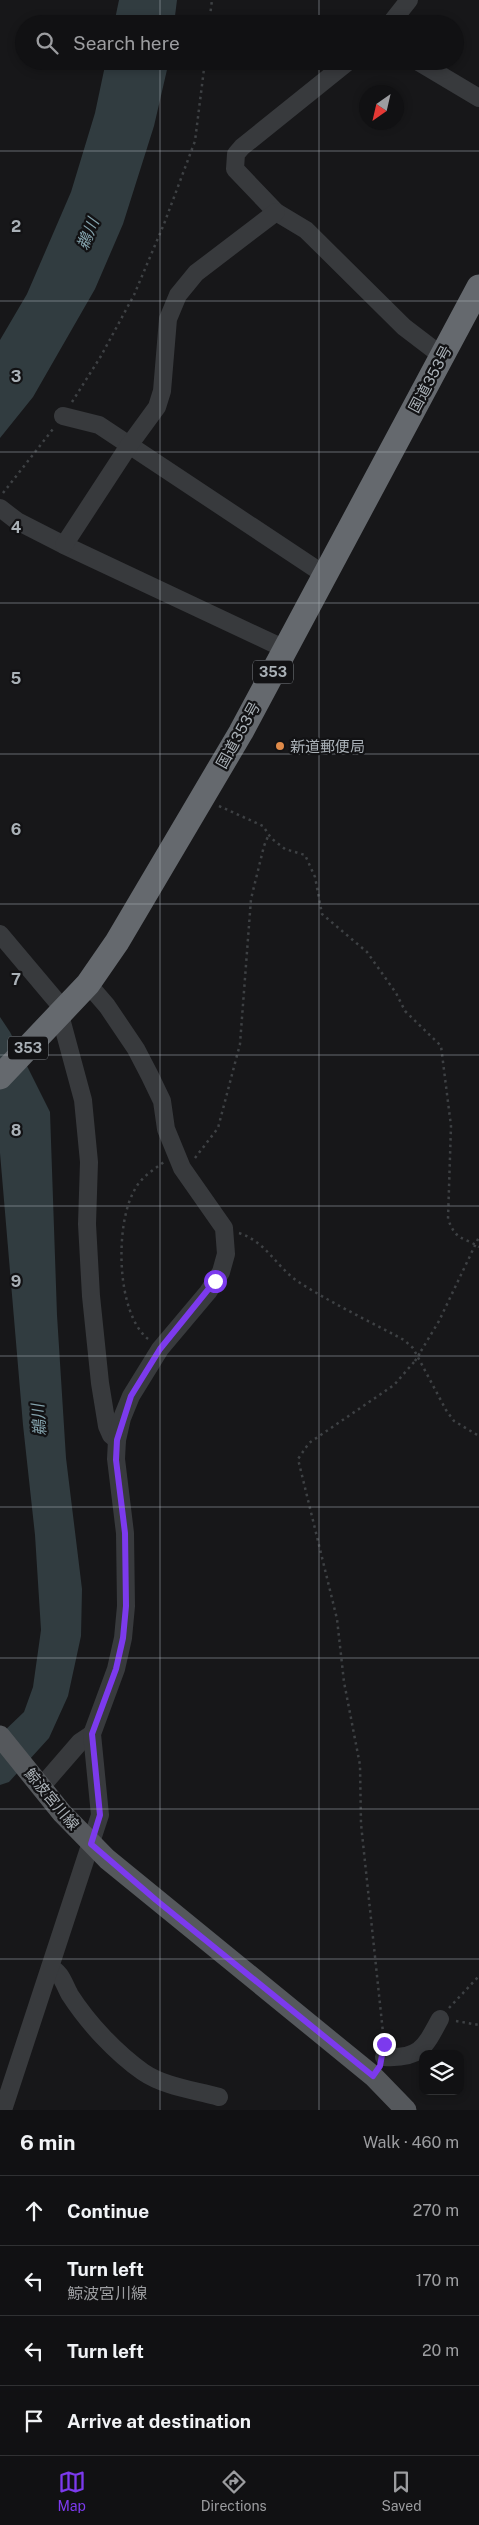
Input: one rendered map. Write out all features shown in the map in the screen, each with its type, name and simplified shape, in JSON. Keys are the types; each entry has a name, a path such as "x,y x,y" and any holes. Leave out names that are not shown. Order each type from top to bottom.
{"highway":[{"name":"国道353号","path":"0,1077 88,984 117,942 202,799 285,649 442,356 473,314 479,287"}],"main road":[{"name":"鯨波宮川線","path":"0,1736 38,1784 91,1844 156,1900 373,2076 406,2110"}],"street":[{"path":"397,15 409,0"},
{"path":"339,70 250,140 236,154 235,168 276,212 306,230 397,321 442,356"},
{"path":"432,70 479,98"},
{"path":"64,545 160,400 168,319 178,295 196,273 276,212"},
{"path":"63,416 99,425 325,574"},
{"path":"0,508 17,521 64,545 285,649"},
{"path":"0,934 60,1015 83,1100 89,1162 87,1224 91,1296 100,1383 108,1426 111,1435 117,1440"},
{"path":"4,2105 100,1815 92,1734 116,1669 123,1638 126,1606 126,1542 116,1460 117,1440 131,1396 160,1349 200,1303 221,1272 226,1254 224,1228 178,1160 166,1129 162,1101 150,1076 136,1049 88,984"},
{"path":"38,1784 80,1742 92,1734"},
{"path":"50,1968 61,1976 71,1995 98,2031 142,2072 156,2080 219,2097"},
{"path":"384,2057 402,2058 411,2056 420,2050 440,2019"}],"path":[{"path":"210,15 212,0"},
{"path":"0,496 63,416 101,356 134,295 164,224 195,141 203,70"},
{"path":"202,799 263,826 285,849 305,855 315,877 322,914 367,952 396,993 405,1011 441,1046 451,1126 448,1219 457,1237 479,1247"},
{"path":"160,1349 134,1325 127,1304 122,1254 124,1215 134,1190 142,1179 178,1160 201,1152 218,1128 240,1044 251,899 264,846 269,834"},
{"path":"224,1228 252,1237 278,1266 298,1281 404,1340 412,1348 454,1421 479,1436"},
{"path":"384,2057 361,1824 360,1765 344,1682 335,1610 298,1458 302,1450 309,1443 394,1385 415,1361 439,1321 479,1237"},
{"path":"440,2019 479,1976"},
{"path":"440,2019 479,2025"}],"water":[{"path":"119,0 177,0 175,15 116,15"},
{"name":"鵜川","path":"104,70 167,70 154,126 123,224 95,289 33,397 0,438 0,340 27,294 71,192 95,113"},
{"name":"鵜川","path":"0,1017 10,1032 50,1112 57,1315 66,1458 82,1589 81,1636 68,1696 49,1738 9,1782 0,1785 0,1735 24,1712 33,1687 41,1630 35,1535 23,1425 0,1153"}],"place":[{"name":"新道郵便局","path":"280,746"}],"route":[{"path":"215,1281 200,1303 160,1349 131,1396 122,1418 117,1440 116,1460 125,1533 126,1606 123,1638 116,1669 93,1727 92,1734 100,1815 91,1844 107,1860 373,2076 384,2057 384,2044"}]}
